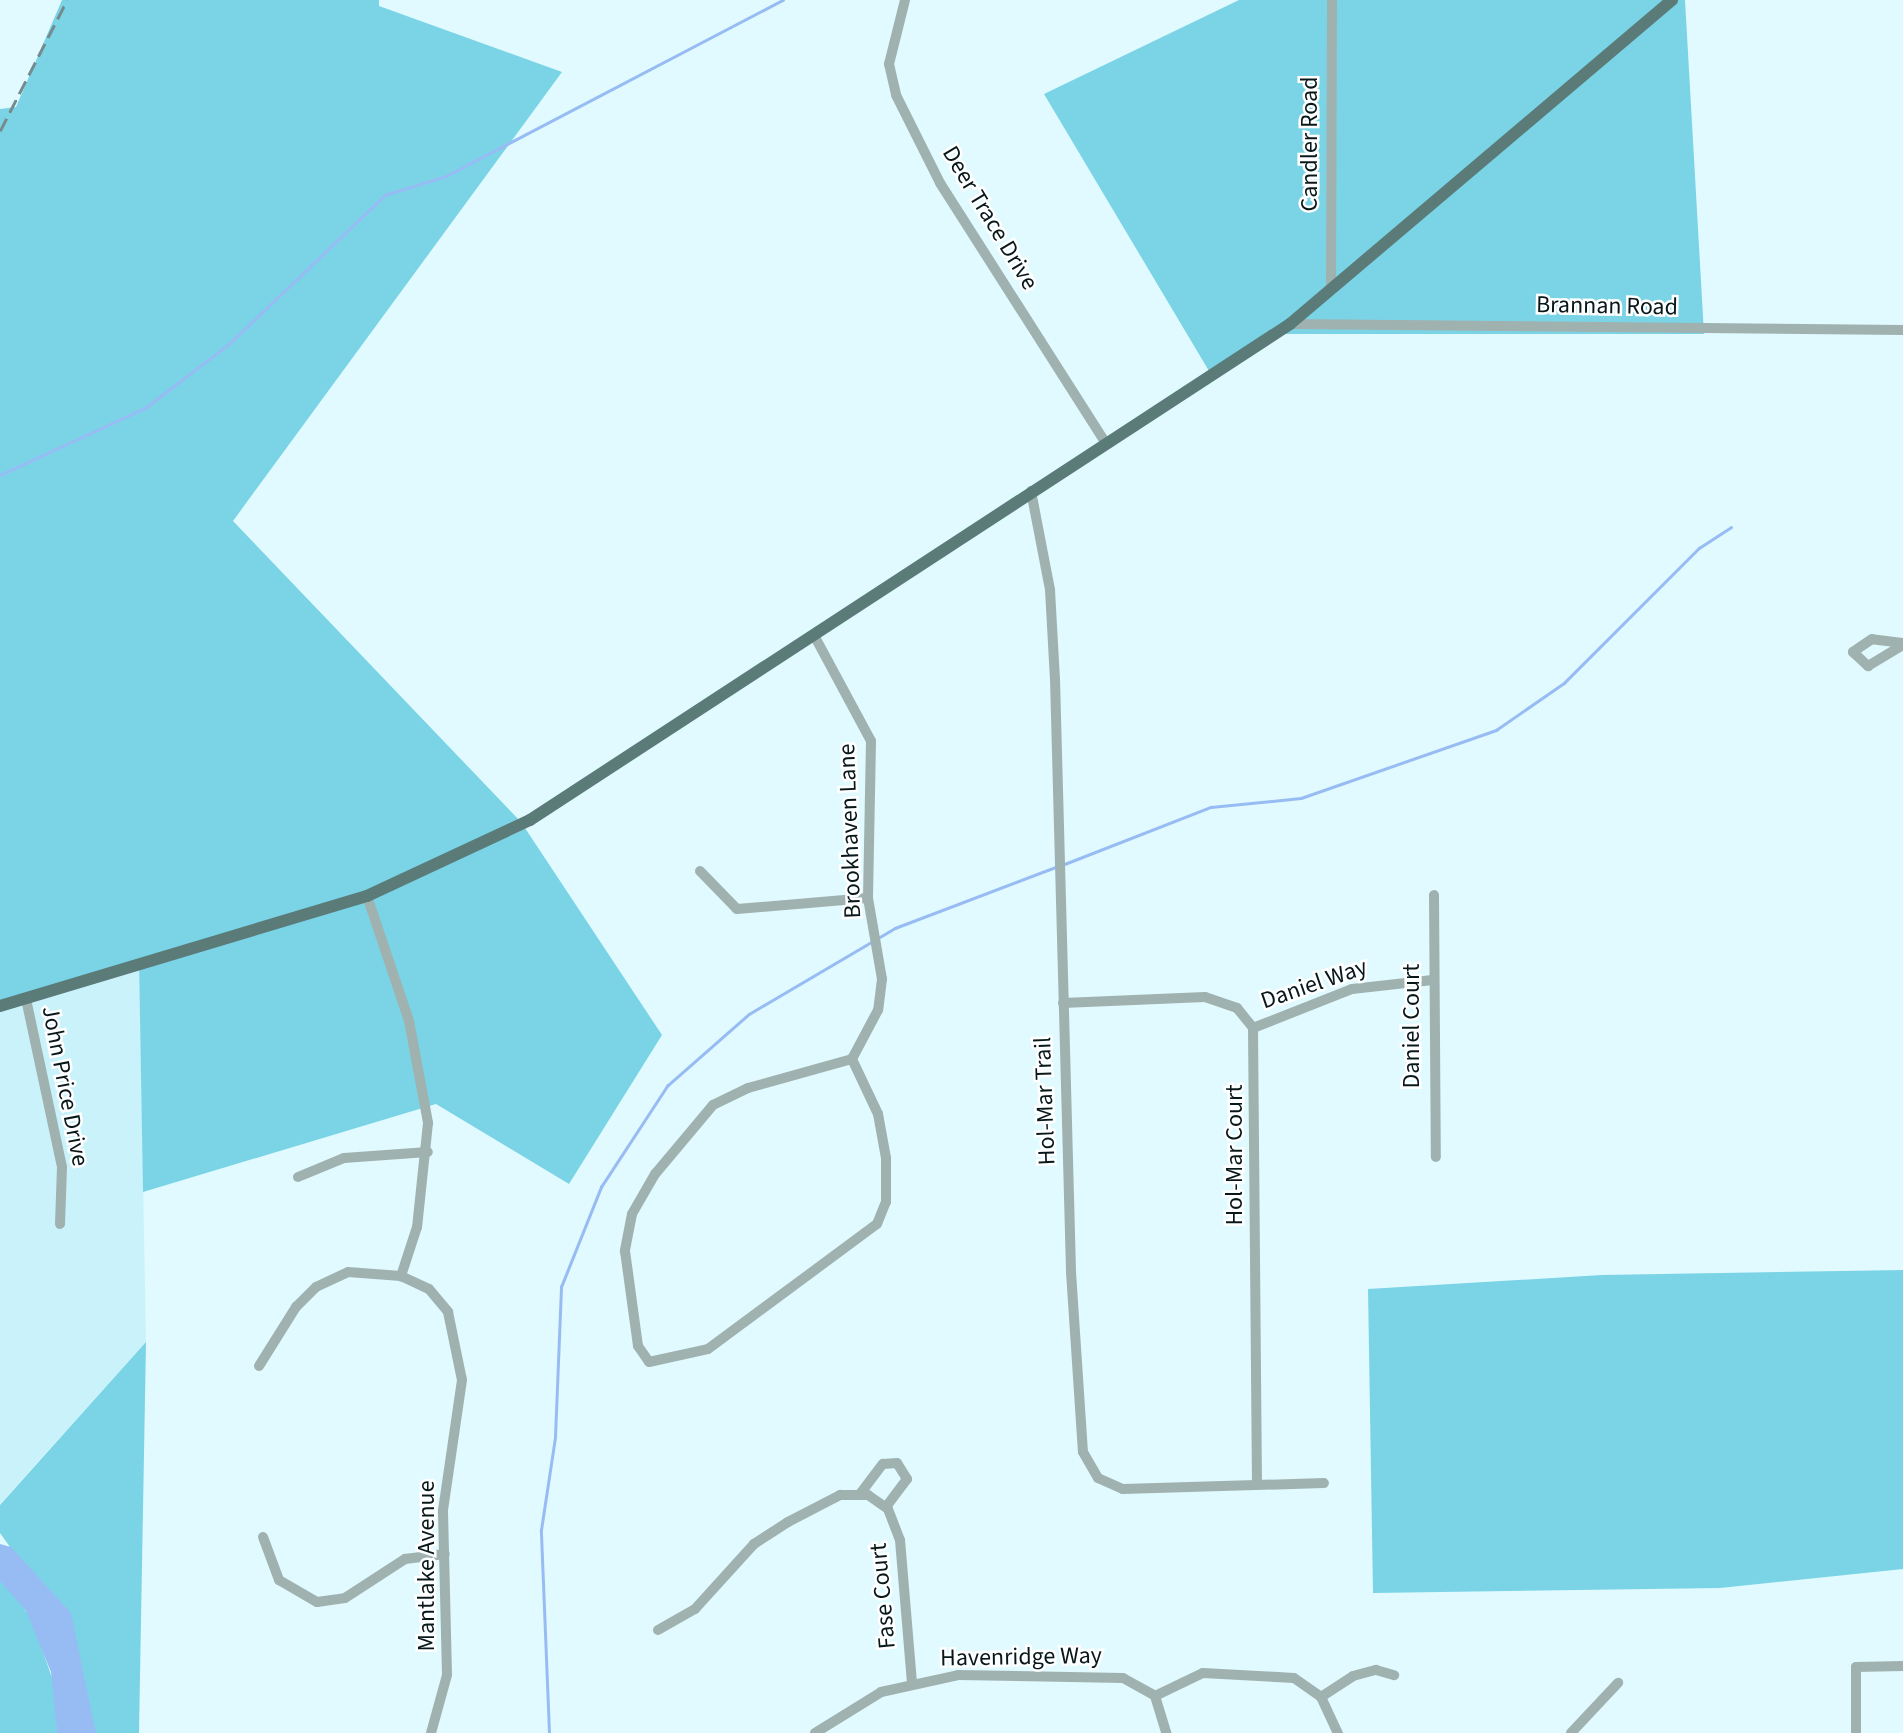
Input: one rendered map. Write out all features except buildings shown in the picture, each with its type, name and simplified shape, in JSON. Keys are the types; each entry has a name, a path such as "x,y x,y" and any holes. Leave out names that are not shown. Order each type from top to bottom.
{"main road":[{"path":"0,1006 367,896 530,820 815,637 1105,442 1290,324 1672,0"}],"street":[{"name":"Deer Trace Drive","path":"905,0 889,64 896,95 940,183 1105,442"},
{"name":"Candler Road","path":"1331,289 1332,0"},
{"name":"Brannan Road","path":"1290,324 1903,330"},
{"name":"Hol-Mar Trail","path":"1031,491 1050,590 1073,1322 1088,1467 1109,1486 1123,1489 1324,1483"},
{"name":"Brookhaven Lane","path":"815,637 871,741 868,898 882,979 868,1037 852,1059"},
{"path":"700,871 737,909 868,898"},
{"name":"Daniel Court","path":"1434,895 1432,980 1436,1157"},
{"path":"367,896 423,1076 428,1152 417,1227 401,1276"},
{"name":"Daniel Way","path":"1253,1028 1352,989 1432,980"},
{"path":"1063,1003 1205,997 1237,1008 1253,1028"},
{"name":"John Price Drive","path":"26,999 62,1167 61,1224"},
{"name":"Hol-Mar Court","path":"1253,1028 1257,1483"},
{"path":"852,1059 880,1125 886,1202 877,1224 708,1349 649,1362 638,1346 625,1251 632,1213 655,1174 713,1105 748,1088 852,1059"},
{"path":"298,1177 344,1158 428,1152"},
{"name":"Mantlake Avenue","path":"259,1366 316,1287 348,1272 401,1276 438,1296 458,1342 462,1380 443,1511 448,1665 431,1733"},
{"path":"658,1630 695,1609 754,1544 818,1503 860,1494 886,1507 906,1483 906,1472 897,1463 883,1464 860,1494"},
{"name":"Fase Court","path":"886,1507 900,1539 912,1683"},
{"path":"263,1537 279,1580 317,1602 345,1598 405,1559 445,1554"},
{"path":"1856,1733 1856,1667 1903,1666"},
{"path":"1321,1696 1353,1676 1377,1670 1394,1675"},
{"path":"1166,1733 1155,1696 1203,1673 1239,1672 1294,1678 1321,1696 1338,1733"},
{"name":"Havenridge Way","path":"815,1733 881,1692 912,1683 958,1675 1123,1678 1155,1696"},
{"path":"1571,1733 1618,1683"}],"shaded area":[{"path":"62,0 379,0 379,6 562,72 233,521 521,822 662,1035 569,1184 436,1104 143,1192 139,962 0,1005 0,109 16,107"},
{"path":"1239,0 1685,0 1704,334 1274,334 1209,371 1044,94"},
{"path":"139,962 146,1342 0,1504 0,1005"},
{"path":"1903,1270 1903,1569 1720,1588 1373,1593 1368,1289 1602,1275"},
{"path":"146,1342 139,1733 84,1733 61,1618 0,1533 0,1505"},
{"path":"0,1544 11,1547 71,1613 96,1733 57,1733 51,1672 26,1611 0,1581"},
{"path":"0,1576 31,1618 56,1689 57,1733 0,1733"}],"waterway":[{"path":"0,475 145,408 229,344 385,195 446,176 783,0"},
{"path":"1062,865 1211,807 1301,798 1496,730 1564,683 1699,548 1731,527"},
{"path":"549,1733 541,1530 555,1437 561,1287 601,1187 667,1086 749,1014 895,928 1056,867"}],"railway":[{"path":"0,131 67,0"}]}
